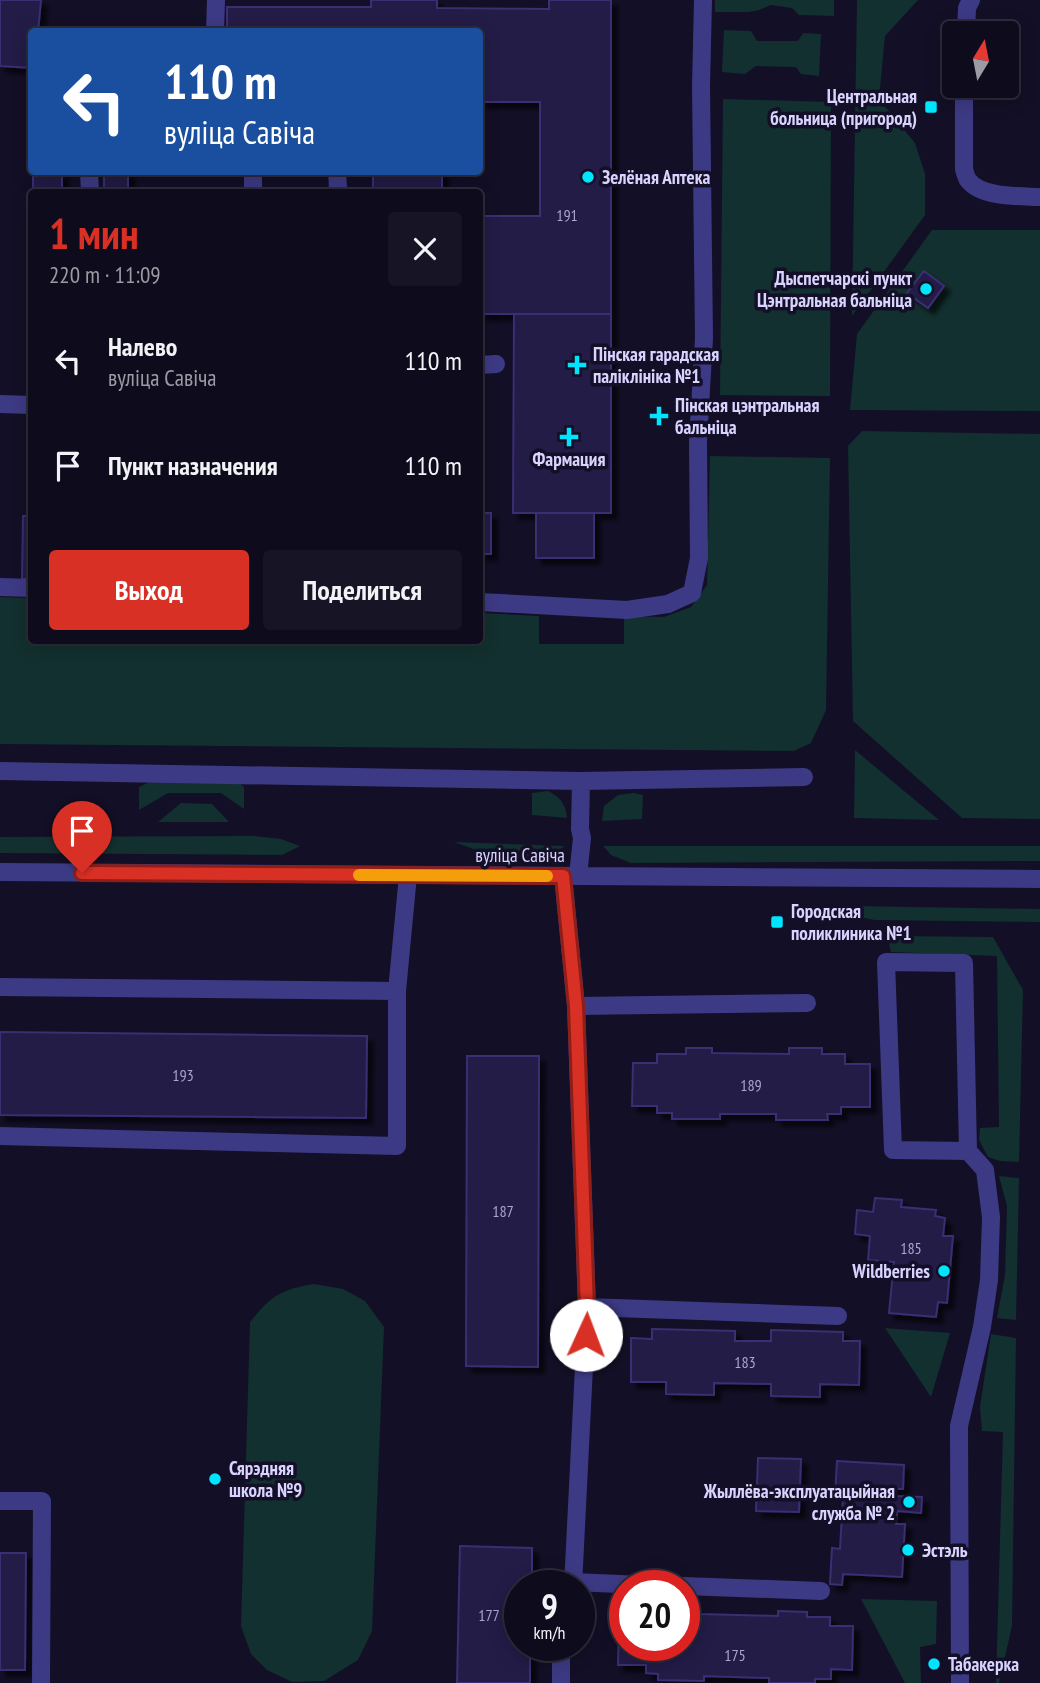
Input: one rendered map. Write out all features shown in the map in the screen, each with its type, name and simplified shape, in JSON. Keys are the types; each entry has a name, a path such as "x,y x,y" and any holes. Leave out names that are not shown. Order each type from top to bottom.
{"street":[{"path":"215,28 216,0"},
{"path":"483,602 626,610 668,604 692,593 699,558 698,432 704,338 701,86 703,0"},
{"path":"966,21 967,8 971,0"},
{"path":"964,98 964,169 969,181 981,189 1001,195 1040,197"},
{"path":"0,404 28,405"},
{"path":"0,587 28,588"},
{"path":"0,771 581,781 804,777"},
{"path":"574,1570 587,1307 570,876 582,838 581,781"},
{"name":"вуліца Савіча","path":"0,872 1040,879"},
{"path":"0,1136 397,1146 397,991 408,875"},
{"path":"960,1683 959,1426 982,1327 989,1280 991,1217 985,1170 968,1151 964,962 886,962 893,1150 968,1151"},
{"path":"0,987 397,991"},
{"path":"576,1006 807,1003"},
{"path":"587,1307 838,1316"},
{"path":"0,1501 42,1501 41,1683"},
{"path":"700,1587 821,1591"},
{"path":"561,1661 561,1683"}],"green space":[{"path":"715,0 834,0 834,16 799,15 792,8 771,5 749,12 715,12"},
{"path":"857,0 918,0 885,36 879,99 915,143 925,174 925,215 852,316"},
{"path":"724,30 751,31 757,41 798,41 803,33 821,34 819,76 801,74 796,67 756,66 745,74 722,72"},
{"path":"723,99 831,102 830,396 720,395"},
{"path":"932,230 1040,230 1040,411 850,410 857,334"},
{"path":"862,431 1040,434 1040,819 962,818 853,721 848,446"},
{"path":"710,456 830,458 826,710 811,743 794,751 0,744 0,597 28,598 28,644 483,644 483,613 539,616 539,644 624,644 624,616 664,617 691,607 707,585"},
{"path":"855,750 939,820 854,818"},
{"path":"154,780 235,780 244,787 244,809 221,793 168,793 139,810 139,787"},
{"path":"548,791 562,802 567,818 532,815 532,793"},
{"path":"618,795 643,795 642,819 602,821 604,806"},
{"path":"181,803 212,804 229,822 158,822"},
{"path":"253,836 281,839 300,846 282,855 0,853 0,837"},
{"path":"454,842 564,846 558,853 542,862 511,859"},
{"path":"603,846 1040,846 1040,861 631,863 611,855"},
{"path":"791,905 1040,909 1040,922 875,920"},
{"path":"894,936 993,937 1023,990 1019,1162 988,1157 979,1140 980,1128 999,1127 997,956 891,952 889,944"},
{"path":"999,1176 1019,1178 1016,1320 997,1318 1005,1275 1007,1206"},
{"path":"314,1284 343,1289 365,1301 384,1327 372,1631 358,1660 324,1681 292,1682 267,1670 251,1654 241,1626 250,1322 278,1295"},
{"path":"885,1328 950,1333 931,1397"},
{"path":"991,1334 1016,1338 1012,1626 999,1683 996,1683 1003,1432 982,1431 980,1407"},
{"path":"861,1599 937,1601 936,1644 920,1647 921,1683 905,1683"}],"building":[{"path":"0,0 41,0 38,28 28,28 28,68 0,66"},
{"path":"371,0 437,0 437,8 549,9 549,0 611,0 611,314 483,314 483,216 540,216 540,102 483,102 483,28 227,28 227,7 371,7"},
{"path":"33,175 62,175 62,189 33,189"},
{"path":"104,175 128,175 128,189 104,189"},
{"path":"373,175 442,175 442,189 373,189"},
{"name":"Дыспетчарскі пункт Цэнтральная бальніца","path":"924,271 944,286 928,308 907,293"},
{"path":"514,314 611,314 611,513 513,513"},
{"path":"483,513 491,513 491,554 483,554"},
{"path":"536,513 594,513 594,558 536,558"},
{"path":"23,516 28,516 28,579 22,579"},
{"path":"0,1032 367,1036 366,1118 0,1115"},
{"path":"686,1048 712,1048 712,1053 789,1054 789,1048 822,1048 822,1054 845,1054 845,1064 870,1064 870,1107 841,1107 841,1114 827,1114 828,1120 776,1120 776,1114 720,1114 720,1119 672,1119 672,1113 657,1113 657,1106 632,1106 633,1063 657,1063 657,1054 686,1054"},
{"path":"467,1056 539,1056 538,1367 466,1366"},
{"path":"875,1198 902,1200 901,1207 936,1210 935,1216 945,1218 943,1236 953,1236 947,1303 938,1302 936,1317 889,1313 894,1262 868,1260 870,1236 855,1234 857,1210 873,1212"},
{"path":"652,1329 735,1331 735,1341 771,1341 771,1330 843,1332 843,1341 860,1341 859,1385 820,1384 820,1397 771,1396 771,1384 714,1383 714,1395 666,1394 666,1382 631,1382 631,1338 652,1339"},
{"path":"758,1458 801,1459 799,1512 756,1511"},
{"path":"837,1461 904,1465 903,1489 895,1489 895,1496 922,1497 921,1513 897,1511 896,1524 905,1524 902,1577 843,1574 842,1585 830,1584 832,1548 840,1549 843,1497 835,1496"},
{"path":"460,1546 532,1548 532,1570 504,1570 504,1661 530,1661 530,1683 457,1683"},
{"path":"0,1553 26,1553 25,1670 0,1670"},
{"path":"778,1611 807,1612 807,1617 830,1617 830,1626 853,1626 852,1670 831,1669 831,1679 815,1679 815,1683 769,1683 769,1678 704,1676 704,1681 658,1680 658,1674 646,1673 646,1665 618,1665 618,1661 700,1661 700,1614 778,1616"}],"slow traffic":[{"path":"359,875 547,876"}],"place":[{"name":"Центральная больница (пригород)","path":"931,107"},
{"name":"Зелёная Аптека","path":"588,177"},
{"name":"Дыспетчарскі пункт Цэнтральная бальніца","path":"926,289"},
{"name":"Пінская гарадская паліклініка №1","path":"577,365"},
{"name":"Пінская цэнтральная бальніца","path":"659,416"},
{"name":"Фармация","path":"569,437"},
{"name":"Городская поликлиника №1","path":"777,922"},
{"name":"Wildberries","path":"944,1271"},
{"name":"Сярэдняя школа №9","path":"215,1479"},
{"name":"Жыллёва-эксплуатацыйная служба № 2","path":"909,1502"},
{"name":"Эстэль","path":"908,1550"},
{"name":"Табакерка","path":"934,1664"}],"route":[{"path":"82,873 563,876 576,1006 586,1335"}]}
